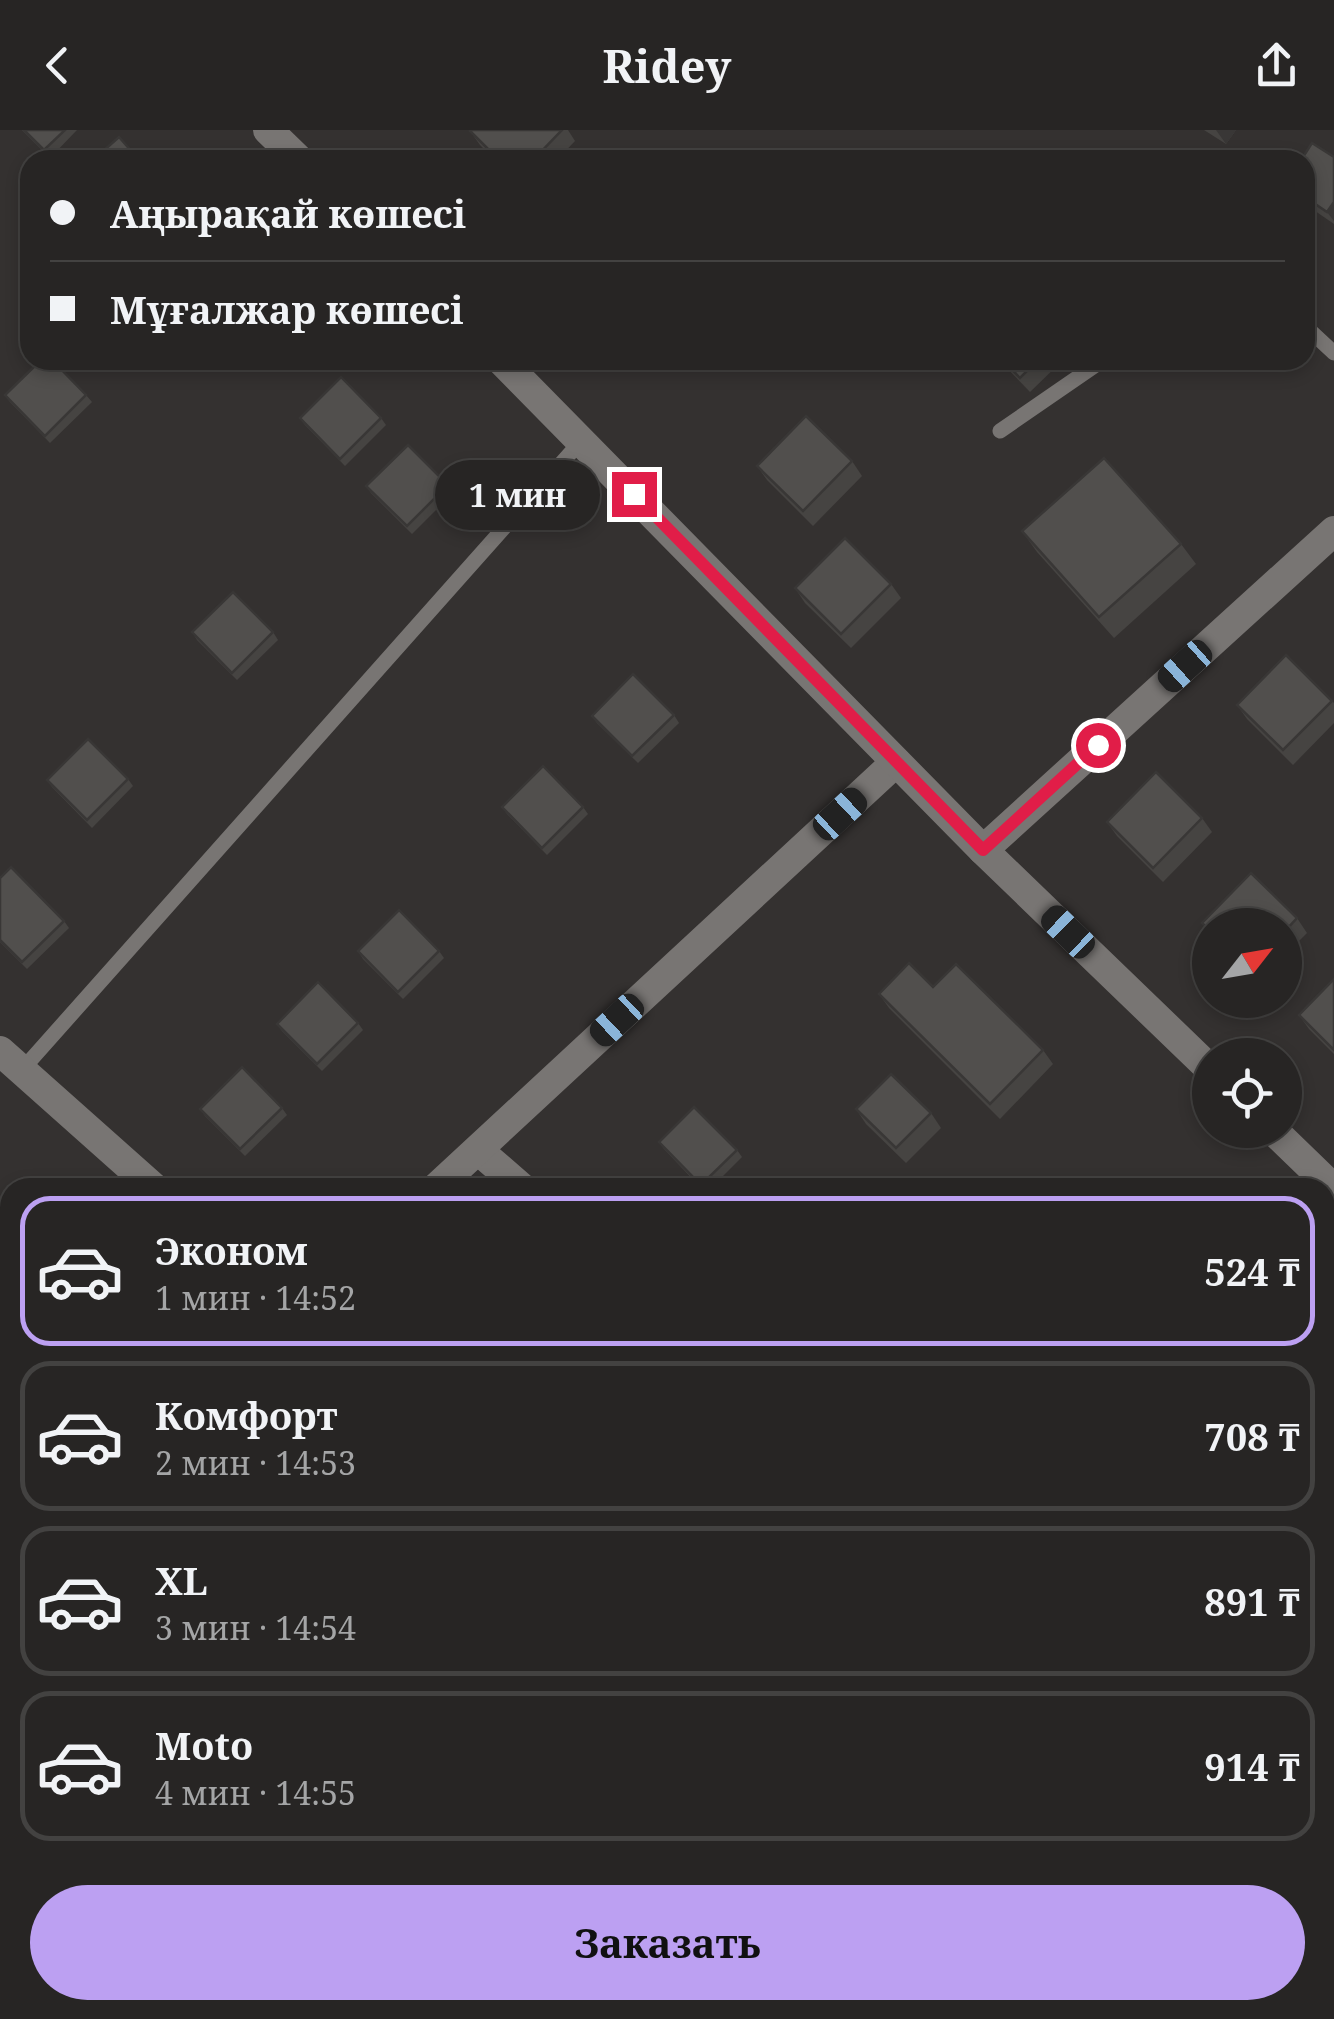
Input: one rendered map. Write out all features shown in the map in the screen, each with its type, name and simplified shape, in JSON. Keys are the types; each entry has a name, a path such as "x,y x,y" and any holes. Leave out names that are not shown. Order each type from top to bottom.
{"street":[{"path":"268,130 289,150"},
{"path":"511,370 983,850 1192,1052"},
{"path":"983,850 1332,536"},
{"path":"447,1178 896,762"},
{"path":"10,1061 143,1178"},
{"path":"1292,1148 1324,1178"},
{"path":"478,1150 510,1178"}],"lane":[{"path":"1315,335 1334,353"},
{"path":"1000,431 1088,370"},
{"path":"10,1061 582,440"}],"building":[{"path":"24,130 65,130 44,150"},
{"path":"562,130 543,150 489,150 470,131"},
{"path":"119,137 130,150 104,150"},
{"path":"1312,143 1334,157 1334,202 1327,212 1315,204 1315,150 1307,150"},
{"path":"31,370 62,370 86,395 45,436 5,395"},
{"path":"341,377 381,418 340,459 300,418"},
{"path":"806,416 852,461 803,511 757,466"},
{"path":"408,445 448,485 407,526 366,486"},
{"path":"1104,458 1181,544 1099,617 1022,531"},
{"path":"845,538 891,584 841,634 795,588"},
{"path":"233,592 273,632 232,673 192,632"},
{"path":"1286,655 1332,701 1283,750 1237,705"},
{"path":"633,674 674,715 632,756 592,716"},
{"path":"88,739 128,779 87,820 47,780"},
{"path":"543,766 583,807 542,848 502,807"},
{"path":"1156,772 1202,818 1153,868 1107,822"},
{"path":"11,867 64,921 22,962 0,940 0,878"},
{"path":"1251,873 1287,908 1217,908"},
{"path":"399,910 439,951 398,992 358,951"},
{"path":"909,963 933,987 956,964 1043,1050 990,1104 879,994"},
{"path":"1334,979 1334,1050 1302,1018 1302,1012"},
{"path":"318,982 358,1023 317,1064 277,1024"},
{"path":"242,1067 282,1108 240,1149 200,1109"},
{"path":"891,1074 931,1113 896,1148 856,1109"},
{"path":"694,1107 737,1150 708,1178 694,1178 659,1142"}],"route":[{"path":"634,494 983,850 1098,745"}]}
